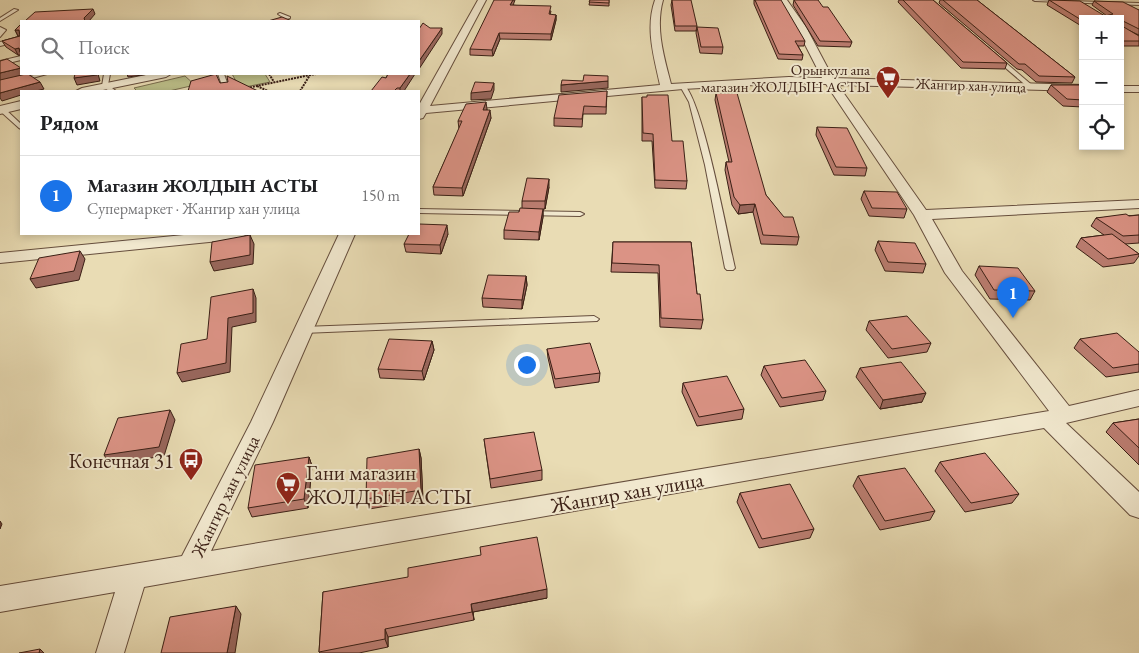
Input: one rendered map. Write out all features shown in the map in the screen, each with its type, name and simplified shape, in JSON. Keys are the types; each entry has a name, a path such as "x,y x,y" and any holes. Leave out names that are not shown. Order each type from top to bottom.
{"street":[{"name":"Жангир хан улица","path":"420,112 482,0"},
{"path":"659,0 654,9 659,58 667,88"},
{"path":"783,0 801,27 829,80 922,215 954,273 1056,417 1139,508"},
{"path":"96,90 109,89 162,75"},
{"name":"Жангир хан улица","path":"420,112 683,86 829,80 1079,88"},
{"path":"1124,89 1139,89"},
{"path":"1,109 20,105"},
{"path":"922,215 1139,204"},
{"path":"0,258 229,235"},
{"name":"Жангир хан улица","path":"189,568 262,422 348,235"},
{"name":"Жангир хан улица","path":"0,599 133,578 1056,417 1139,398"},
{"path":"110,653 133,578"}],"lane":[{"path":"1035,0 1139,4"},
{"path":"1079,2 1093,10"},
{"path":"0,20 16,10"},
{"path":"280,14 288,18 280,20"},
{"path":"0,29 4,30 0,35"},
{"path":"0,44 20,39"},
{"path":"995,56 1031,87"},
{"path":"0,63 20,58"},
{"path":"0,84 40,75"},
{"path":"107,75 109,89"},
{"path":"221,75 227,90"},
{"path":"683,86 692,102 709,165 730,268"},
{"path":"1,109 20,127"},
{"path":"420,211 580,214"},
{"path":"303,330 594,319"}],"path":[{"path":"270,75 274,82"},
{"path":"238,90 310,75"},
{"path":"301,90 310,75"},
{"path":"257,86 266,90"}],"green space":[{"path":"233,75 266,75 270,82 240,88"},
{"path":"185,76 195,85 173,90 136,90 134,88"}],"building":[{"path":"494,0 513,0 510,5 551,6 549,14 556,15 551,34 499,33 492,50 470,49"},
{"path":"590,0 609,0 609,3 589,2"},
{"path":"672,0 691,0 697,26 675,26"},
{"path":"755,0 781,0 805,41 795,41 803,55 779,54"},
{"path":"794,0 818,0 823,7 828,7 852,42 820,41"},
{"path":"903,0 933,0 1007,63 963,62"},
{"path":"943,0 977,0 1075,77 1039,76 1025,64 1019,64"},
{"path":"1049,0 1080,1 1103,15 1079,15 1079,19"},
{"path":"1094,1 1123,2 1139,10 1139,29 1124,22 1124,15 1109,15 1113,14"},
{"path":"93,9 84,18 85,20 26,20 35,12"},
{"path":"282,17 290,20 272,20"},
{"path":"423,23 430,28 442,28 420,60 420,28"},
{"path":"697,27 718,28 723,47 701,47"},
{"path":"1124,27 1139,36 1139,41 1124,41"},
{"path":"20,36 20,52 19,48 15,49 2,41"},
{"path":"7,59 20,68 0,73 0,61"},
{"path":"30,75 40,82 0,93 0,80"},
{"path":"75,75 97,75 74,78"},
{"path":"216,75 220,83 228,82 227,76 256,90 188,90 191,81"},
{"path":"388,75 409,75 400,88 395,90 372,90 382,77 386,78"},
{"path":"584,75 608,76 608,81 561,85 562,80 583,81"},
{"path":"475,82 494,83 491,91 471,93"},
{"path":"1051,85 1079,85 1079,100 1067,99"},
{"path":"607,91 606,107 584,106 582,119 554,118 559,95"},
{"path":"716,93 737,93 766,195 784,217 793,217 799,237 763,235 755,204 740,205 734,197 726,162 732,162"},
{"path":"647,95 668,95 672,141 683,141 687,181 655,180 653,134 643,133 642,97 647,97"},
{"path":"486,102 483,110 490,110 462,188 433,187 462,121 458,121 466,104"},
{"path":"817,127 847,128 867,168 836,167"},
{"path":"527,178 549,179 545,201 522,201"},
{"path":"864,191 897,192 907,209 872,208"},
{"path":"520,208 543,209 539,232 504,230 509,212 519,212"},
{"path":"1126,214 1129,216 1139,215 1139,235 1123,236 1096,218"},
{"path":"420,224 447,225 440,245 404,244 408,235 420,235"},
{"path":"1112,234 1139,254 1108,259 1081,238"},
{"path":"250,235 250,255 210,262 212,242"},
{"path":"878,241 915,243 926,264 888,262"},
{"path":"613,242 691,242 697,294 700,294 703,320 661,318 659,265 612,263"},
{"path":"80,251 74,271 30,279 39,258"},
{"path":"979,266 1018,268 1035,291 994,290"},
{"path":"488,275 526,276 522,300 482,298"},
{"path":"253,289 253,313 228,318 226,363 177,373 181,344 207,339 211,297"},
{"path":"907,316 931,343 892,349 869,321"},
{"path":"1117,333 1139,352 1139,364 1113,368 1080,339"},
{"path":"389,339 432,341 422,371 378,369"},
{"path":"590,343 600,373 555,379 547,349"},
{"path":"805,360 826,391 782,398 764,366"},
{"path":"901,362 926,393 883,400 860,368"},
{"path":"727,376 744,409 699,417 683,383"},
{"path":"170,410 159,447 104,455 118,418"},
{"path":"1139,419 1139,448 1113,423"},
{"path":"534,432 542,470 490,479 484,439"},
{"path":"419,449 421,490 366,499 367,458"},
{"path":"985,453 1019,494 971,503 940,462"},
{"path":"309,457 304,499 248,508 255,465"},
{"path":"905,468 935,511 885,521 858,476"},
{"path":"790,484 814,529 762,539 740,493"},
{"path":"537,537 547,589 471,604 472,612 385,629 385,639 319,652 323,592 408,577 408,568 481,555 480,547"},
{"path":"236,606 227,653 161,653 170,617"},
{"path":"40,649 39,653 19,653"}],"place":[{"name":"Орынкул апа магазин ЖОЛДЫН АСТЫ","path":"888,99"},
{"name":"Магазин ЖОЛДЫН АСТЫ","path":"1013,318"},
{"name":"Конечная 31","path":"191,481"},
{"name":"Гани магазин ЖОЛДЫН АСТЫ","path":"288,505"}]}
